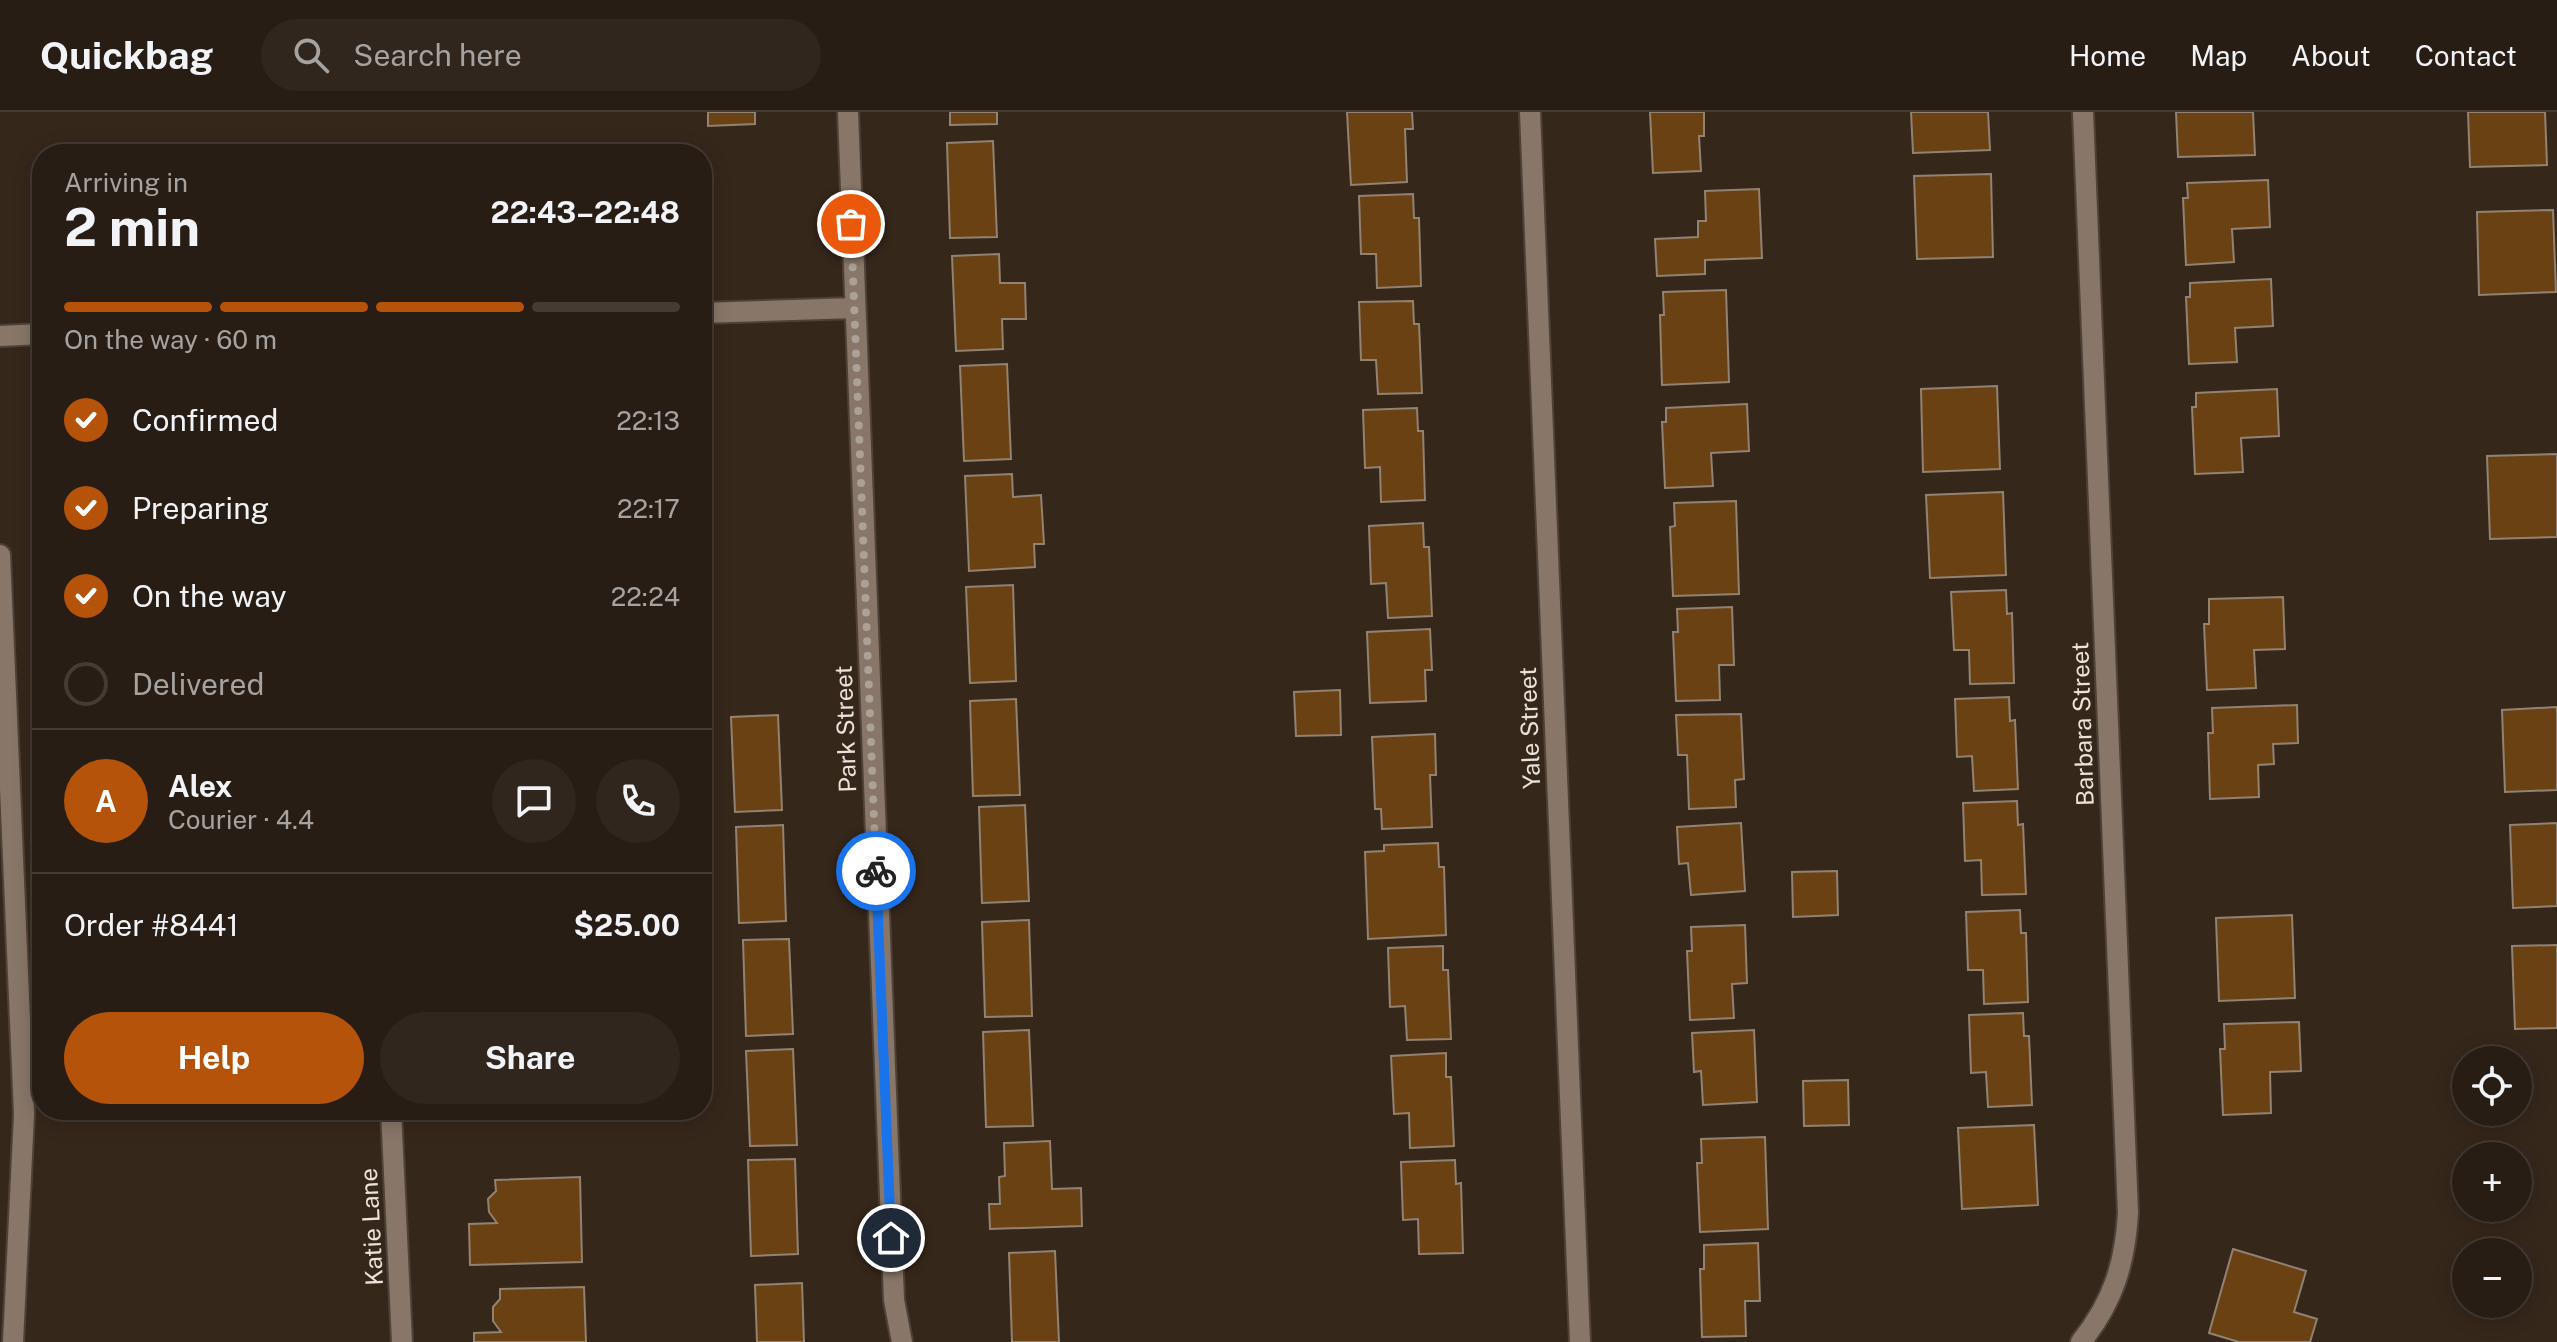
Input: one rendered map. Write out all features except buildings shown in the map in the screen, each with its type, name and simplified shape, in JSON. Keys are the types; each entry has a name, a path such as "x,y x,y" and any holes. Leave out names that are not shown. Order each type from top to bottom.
{"street":[{"name":"Park Street","path":"848,112 894,1300 902,1342"},
{"name":"Yale Street","path":"1530,112 1580,1342"},
{"name":"Barbara Street","path":"2083,112 2128,1213 2119,1277 2087,1334"},
{"path":"712,313 854,308"},
{"path":"0,336 32,334"},
{"path":"0,555 24,1114 13,1342"},
{"name":"Katie Lane","path":"391,1120 402,1342"}],"way so far":[{"path":"851,224 876,871"}],"route":[{"path":"876,871 891,1238"}]}
